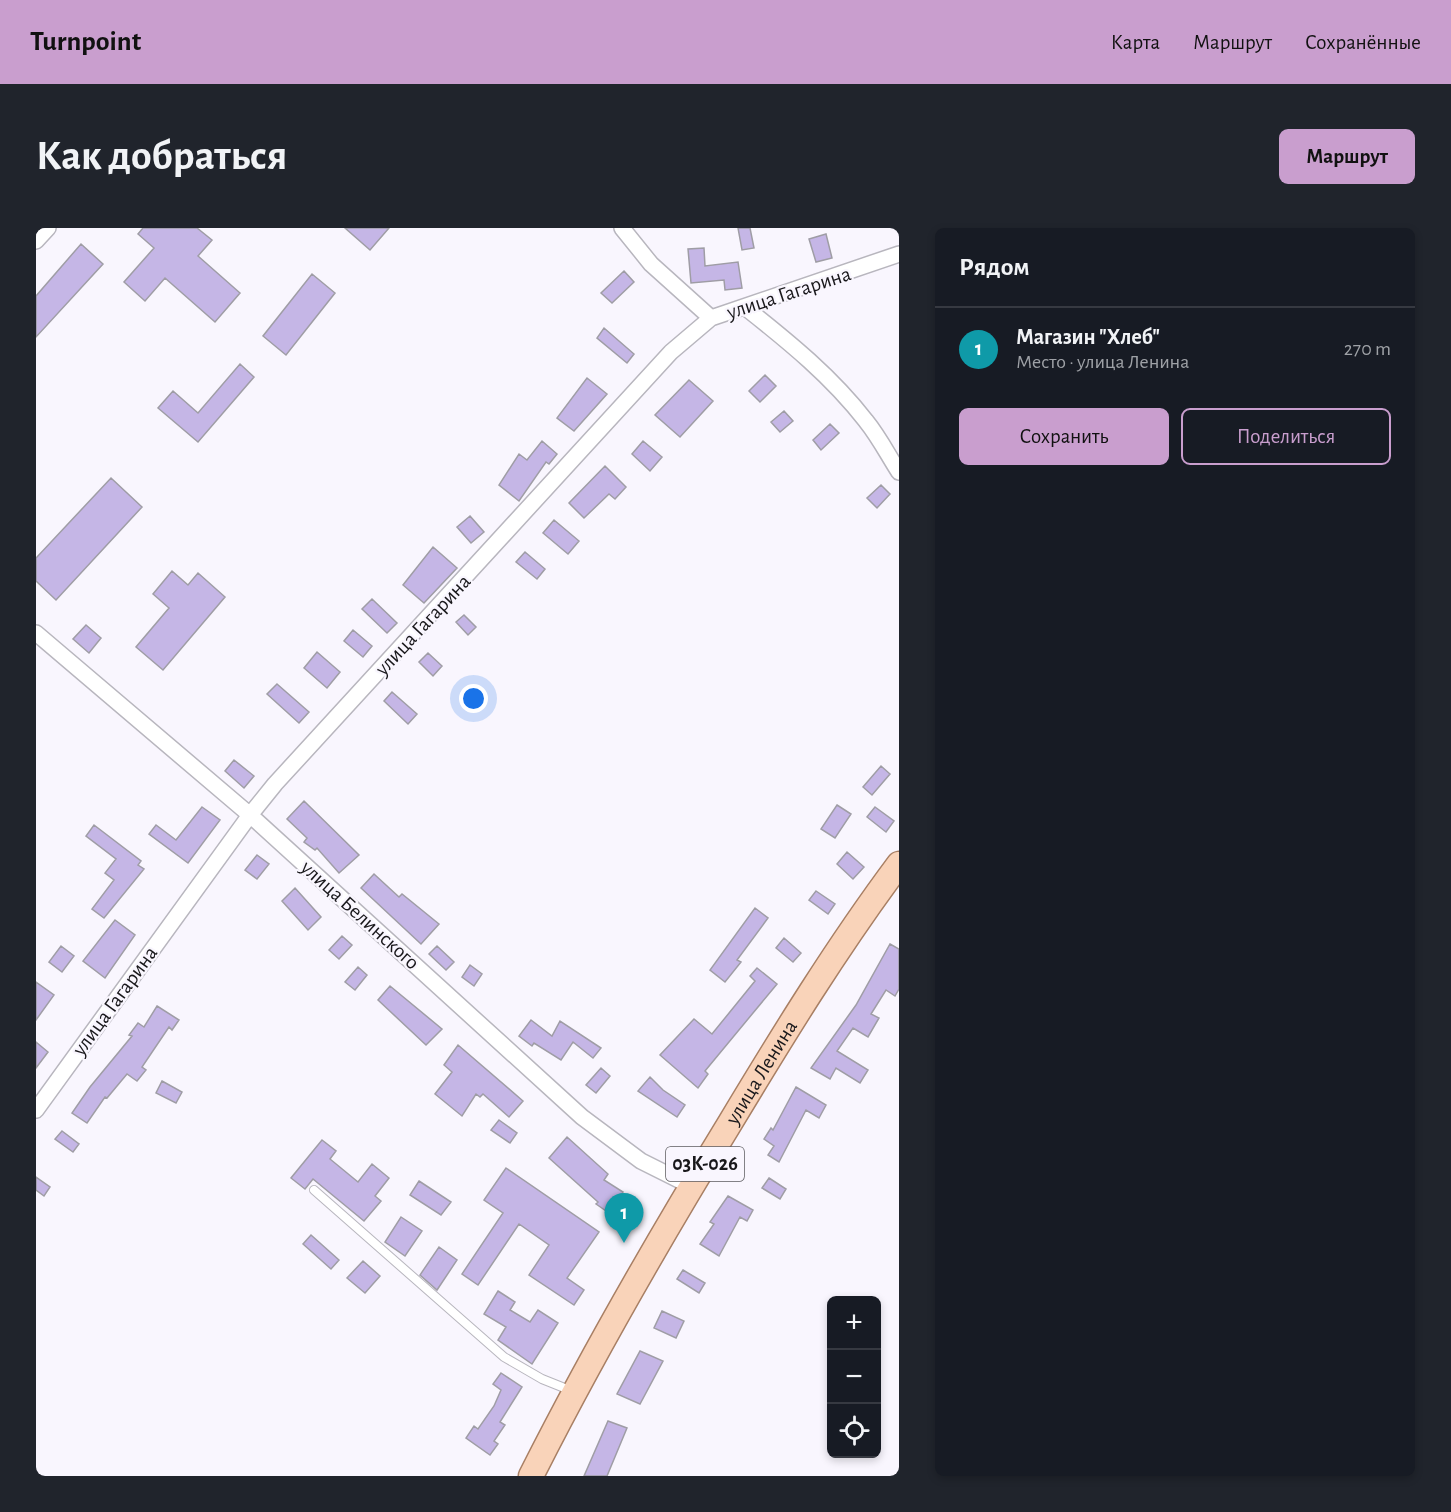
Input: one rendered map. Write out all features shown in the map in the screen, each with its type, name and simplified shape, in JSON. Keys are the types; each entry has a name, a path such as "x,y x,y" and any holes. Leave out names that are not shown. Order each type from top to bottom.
{"main road":[{"name":"улица Ленина","path":"531,1476 573,1392 650,1253 798,1011 866,908 899,864"}],"street":[{"path":"36,241 48,228"},
{"path":"622,228 651,264 711,318"},
{"name":"улица Гагарина","path":"36,1110 250,815 671,352 711,318 746,308 899,254"},
{"path":"746,308 798,350 828,378 867,422 899,472"},
{"name":"улица Белинского","path":"36,633 250,815 582,1117 641,1161 691,1186"}],"lane":[{"path":"314,1190 504,1358 542,1379 573,1392"}],"building":[{"path":"143,228 197,228 212,240 198,256 240,293 215,322 165,278 145,301 124,282 154,248 138,234"},
{"path":"345,228 389,228 370,250"},
{"path":"738,228 750,228 754,248 742,250"},
{"path":"826,234 832,258 816,262 809,239"},
{"path":"81,244 103,264 36,337 36,296"},
{"path":"704,248 705,266 738,262 742,288 725,290 724,280 691,283 688,249"},
{"path":"624,271 634,282 612,303 601,293"},
{"path":"312,274 335,293 286,355 263,336"},
{"path":"604,328 634,354 627,363 597,338"},
{"path":"240,364 254,377 198,442 158,408 173,391 198,413"},
{"path":"765,375 776,386 760,402 749,391"},
{"path":"587,378 607,394 574,431 557,418"},
{"path":"689,380 713,401 680,437 655,415"},
{"path":"784,411 793,421 780,432 771,422"},
{"path":"830,424 839,433 821,450 813,440"},
{"path":"542,441 557,454 549,464 546,462 519,501 499,485 519,454 527,460"},
{"path":"643,441 662,457 650,471 632,454"},
{"path":"605,466 626,487 615,499 609,494 584,518 569,503"},
{"path":"111,478 142,507 56,600 36,581 36,558"},
{"path":"881,485 890,494 877,508 867,498"},
{"path":"470,516 484,532 471,543 457,527"},
{"path":"554,520 579,541 568,554 543,533"},
{"path":"433,547 457,568 424,603 403,585"},
{"path":"525,552 545,569 537,579 516,562"},
{"path":"172,571 188,585 198,573 225,597 163,670 136,647 169,608 153,594"},
{"path":"372,599 397,623 387,633 362,609"},
{"path":"464,615 476,627 468,635 456,622"},
{"path":"86,625 101,638 89,653 73,639"},
{"path":"353,630 372,646 363,657 344,641"},
{"path":"317,652 340,672 327,688 304,668"},
{"path":"428,653 442,666 433,676 419,662"},
{"path":"277,684 309,712 299,723 267,694"},
{"path":"392,692 417,714 408,724 384,701"},
{"path":"234,760 254,776 244,788 225,771"},
{"path":"881,766 890,774 872,795 863,787"},
{"path":"304,801 359,855 339,873 317,848 315,850 304,842 307,838 287,819"},
{"path":"837,805 851,814 835,838 821,829"},
{"path":"202,807 220,820 188,863 149,834 156,825 176,840"},
{"path":"875,807 894,821 886,832 867,817"},
{"path":"94,825 141,861 138,865 144,869 104,918 92,909 114,880 105,873 116,859 86,836"},
{"path":"847,852 864,867 853,879 837,864"},
{"path":"257,855 269,864 257,879 245,870"},
{"path":"374,874 399,897 402,894 439,924 421,944 361,888"},
{"path":"295,888 321,917 308,930 282,901"},
{"path":"816,891 835,904 828,914 809,900"},
{"path":"755,908 768,918 737,960 741,962 725,982 710,970"},
{"path":"115,920 135,935 105,978 83,961"},
{"path":"342,936 352,945 339,959 329,950"},
{"path":"784,938 801,953 793,962 776,948"},
{"path":"890,944 899,949 899,989 895,996 886,990 871,1014 879,1018 868,1037 853,1028 837,1051 868,1070 860,1083 836,1068 830,1079 811,1068 856,1005"},
{"path":"61,946 74,956 62,972 49,962"},
{"path":"437,946 454,962 446,970 429,954"},
{"path":"470,965 482,974 474,986 462,977"},
{"path":"358,967 367,975 355,990 345,982"},
{"path":"757,968 777,984 705,1071 708,1074 698,1088 660,1055 694,1019 712,1034 755,981 750,976"},
{"path":"36,982 54,995 36,1020"},
{"path":"390,986 442,1029 426,1045 378,1000"},
{"path":"157,1006 179,1020 172,1030 169,1027 142,1067 146,1070 137,1081 127,1074 107,1098 105,1097 87,1123 72,1113 132,1036 129,1035 138,1023 144,1027"},
{"path":"531,1020 552,1036 560,1021 601,1048 593,1058 573,1042 561,1060 534,1043 532,1046 519,1036"},
{"path":"36,1042 48,1052 36,1068"},
{"path":"458,1045 523,1101 509,1117 483,1094 480,1097 476,1094 462,1116 435,1094 452,1072 444,1065"},
{"path":"601,1068 610,1076 596,1093 586,1085"},
{"path":"650,1077 663,1090 685,1105 677,1117 638,1091"},
{"path":"162,1081 182,1092 176,1103 156,1093"},
{"path":"796,1087 826,1105 819,1118 806,1110 779,1162 768,1155 774,1146 764,1139 771,1128 773,1130"},
{"path":"499,1120 517,1133 510,1143 491,1130"},
{"path":"62,1131 79,1144 73,1152 55,1139"},
{"path":"567,1137 608,1174 604,1180 623,1192 609,1213 596,1204 598,1202 549,1158"},
{"path":"322,1140 336,1151 330,1159 358,1182 372,1164 389,1178 375,1196 381,1201 364,1221 313,1179 305,1189 291,1178"},
{"path":"506,1168 599,1232 567,1278 584,1290 574,1305 529,1275 549,1245 519,1224 478,1285 462,1274 503,1213 484,1200"},
{"path":"36,1177 50,1187 44,1196 36,1190"},
{"path":"769,1178 786,1189 780,1199 762,1188"},
{"path":"419,1181 451,1202 441,1215 410,1195"},
{"path":"728,1196 753,1210 747,1221 740,1217 719,1256 700,1244 714,1224 710,1222"},
{"path":"401,1217 422,1231 405,1256 385,1242"},
{"path":"311,1235 339,1260 331,1269 303,1244"},
{"path":"439,1247 457,1260 437,1290 420,1275"},
{"path":"363,1261 380,1276 365,1293 347,1278"},
{"path":"683,1270 705,1283 699,1293 677,1279"},
{"path":"498,1291 515,1302 510,1310 530,1322 538,1310 558,1323 532,1364 498,1340 506,1327 484,1314"},
{"path":"662,1311 684,1321 676,1338 654,1328"},
{"path":"640,1351 663,1361 640,1404 617,1394"},
{"path":"501,1373 522,1387 500,1422 505,1425 494,1441 498,1444 490,1455 466,1438 474,1426 478,1429 494,1406 501,1390 493,1384"},
{"path":"608,1421 627,1428 607,1476 584,1476"}],"place":[{"name":"Магазин \"Хлеб\"","path":"624,1243"}]}
